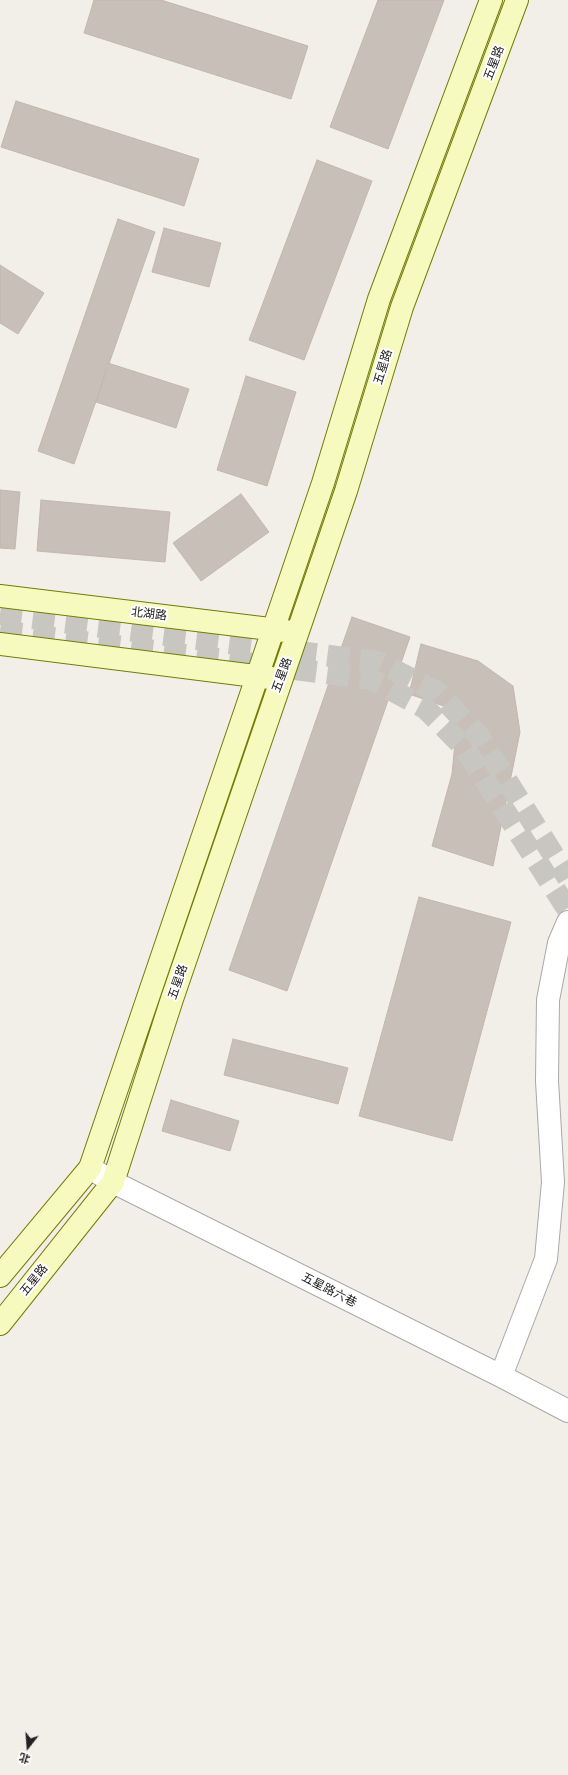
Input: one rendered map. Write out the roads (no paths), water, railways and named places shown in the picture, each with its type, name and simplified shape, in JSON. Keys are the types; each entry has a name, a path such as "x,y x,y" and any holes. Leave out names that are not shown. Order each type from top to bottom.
{"main road":[{"name":"五星路","path":"0,1276 90,1168 256,676 323,483 379,299 492,0"},
{"name":"五星路","path":"0,1324 113,1182 172,999 346,490 402,307 517,0"},
{"name":"北湖路","path":"0,596 297,633"},
{"path":"0,644 280,680"}],"street":[{"path":"501,1376 546,1259 553,1182 547,1081 548,1000 559,943 568,922"},
{"name":"五星路六巷","path":"90,1168 113,1182 501,1376 568,1412"}],"tunnel":[{"path":"0,614 378,662 437,692 478,735 568,878"},
{"path":"0,631 371,679 425,708 464,747 568,910"}]}
